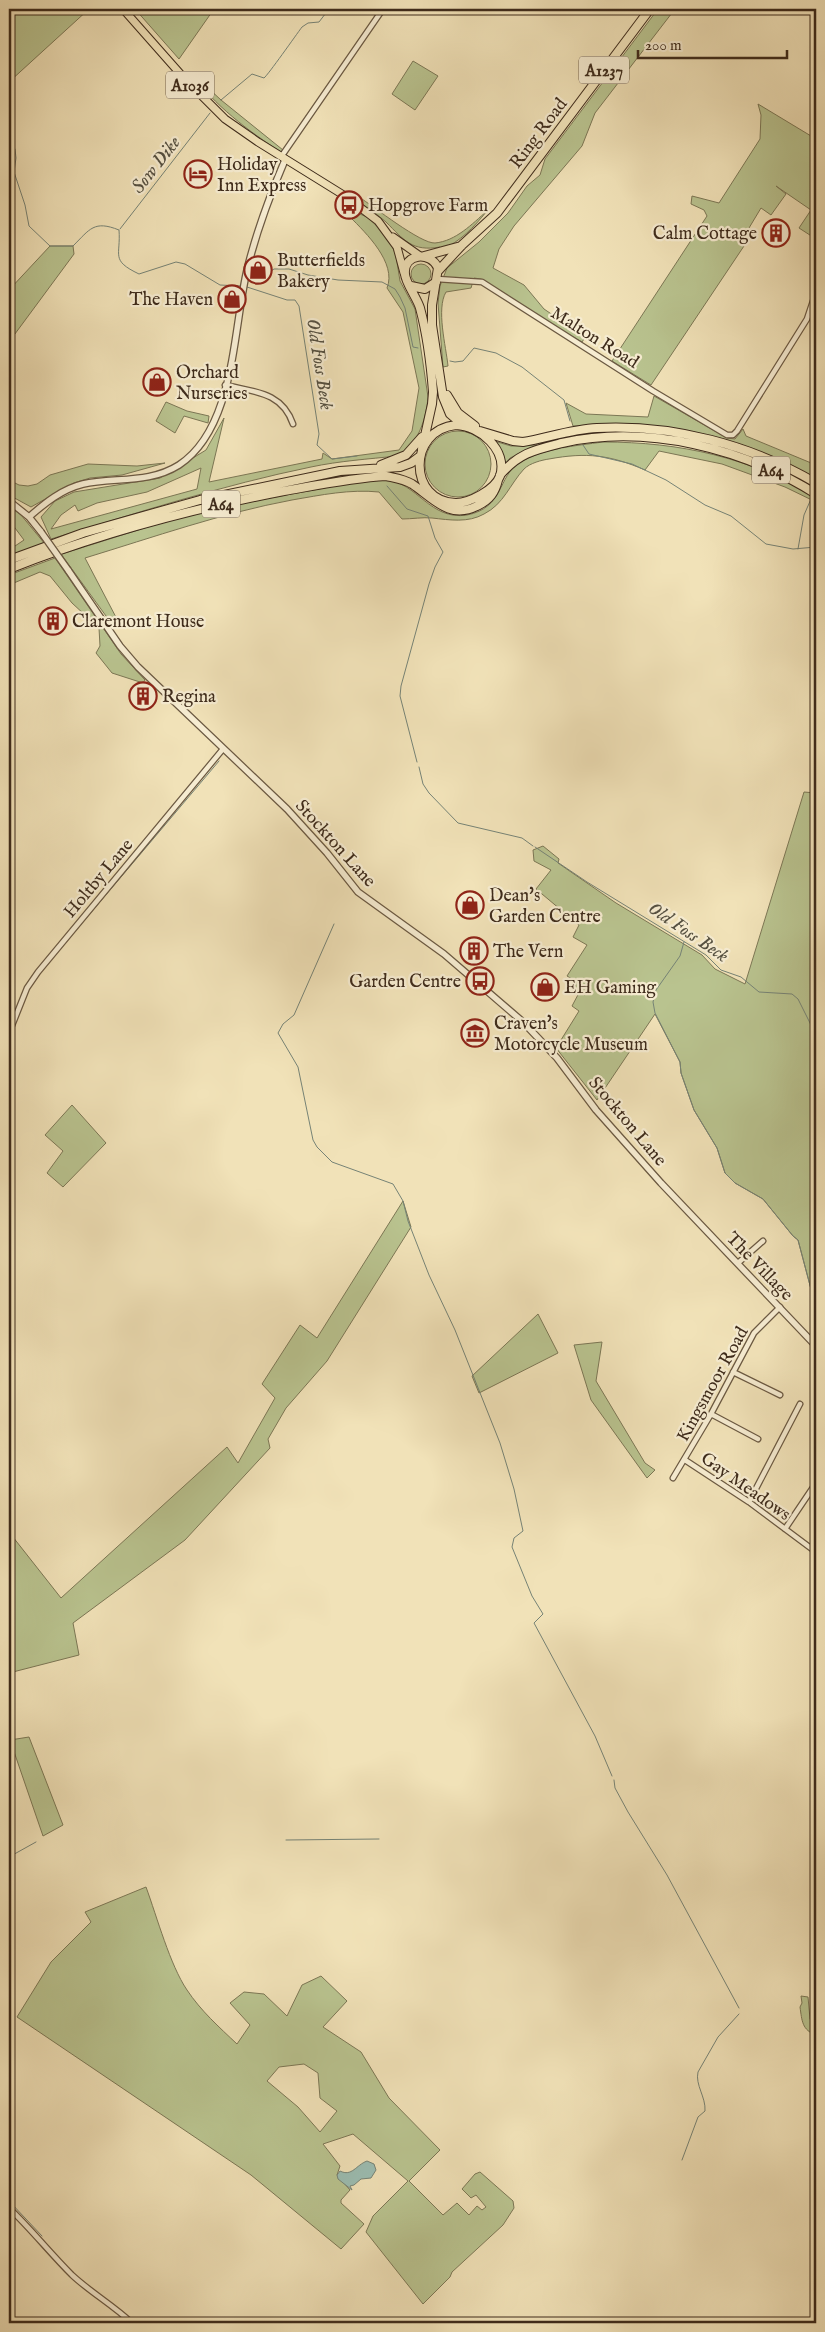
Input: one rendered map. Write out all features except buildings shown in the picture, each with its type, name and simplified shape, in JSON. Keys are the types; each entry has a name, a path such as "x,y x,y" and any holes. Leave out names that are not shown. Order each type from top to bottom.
{"highway":[{"name":"Ring Road","path":"437,277 462,245 497,213 650,9"},
{"name":"Ring Road","path":"422,256 462,245"},
{"path":"422,256 433,260 437,277 432,320 443,397 450,414 463,425 480,431 488,438 498,454 499,478 484,493 470,501 456,503 443,501 431,493 419,470 420,453 432,404 432,383 421,310 411,286 406,280 405,273 406,265 411,260 422,256"},
{"path":"411,286 425,289 437,277"},
{"name":"A64","path":"441,379 449,399 458,413 490,434"},
{"path":"420,453 428,439 438,431 452,426 463,425"},
{"name":"A64","path":"480,431 513,442 522,442 578,430 636,428 674,432 724,443 778,464 816,483"},
{"path":"372,468 406,455 414,449 425,432"},
{"name":"A64","path":"9,569 38,557 146,523 228,503 294,490 386,476 413,485 440,506 448,509 464,510 486,501 495,490 499,478 513,461 527,453 598,437 661,439 722,452 776,472 816,494"},
{"name":"A64","path":"9,560 83,533 200,500 305,478 372,468 400,467 411,463 420,453"}],"main road":[{"name":"A1036","path":"123,9 203,98 240,131 345,196 378,221 391,235 422,256"},
{"name":"A1036","path":"391,235 400,253 405,273"}],"street":[{"path":"29,517 44,504 70,489 92,483 152,476 178,466 194,452 211,430 220,410 243,290 255,242 283,158 383,9"},
{"name":"Malton Road","path":"437,277 482,282 720,432 733,435 807,318 816,292"},
{"path":"225,385 276,399 287,409 293,424"},
{"name":"Stockton Lane","path":"9,501 29,517 41,532 110,631 138,667 306,829 358,892 458,965 522,1022 557,1058 596,1110 683,1206"},
{"name":"Holtby Lane","path":"9,1032 27,988 38,972 223,748"},
{"name":"The Village","path":"683,1206 816,1346"},
{"path":"738,1264 763,1240"},
{"name":"Kingsmoor Road","path":"673,1478 711,1414 754,1333 780,1307"},
{"path":"733,1372 780,1395"},
{"path":"749,1502 800,1404"},
{"path":"711,1414 758,1439"},
{"name":"Gay Meadows","path":"685,1460 749,1502 816,1552"},
{"path":"785,1529 816,1482"},
{"path":"9,2208 35,2233 73,2276 116,2308 132,2323"}],"green space":[{"path":"9,9 89,9 9,82"},
{"path":"135,9 214,9 179,59"},
{"path":"658,9 675,9 595,113 582,146 514,226 499,249 493,268 524,285 544,309 578,332 584,339 582,342 481,279 474,278 471,288 446,292 443,299 442,318 448,366 443,367 438,303 440,286 447,268 479,242 508,213 527,186 540,175 545,159"},
{"path":"413,61 438,76 415,110 392,94"},
{"path":"192,73 221,100 283,150 281,152 269,144 221,107 200,85"},
{"path":"758,104 816,139 816,239 799,228 811,210 776,186 786,194 771,215 761,208 746,233 744,246 651,385 612,361 707,216 704,210 691,204 692,196 719,203 760,139 761,115"},
{"path":"351,196 359,197 419,238 435,243 443,242 457,235 487,211 466,234 441,250 440,247 422,248 409,243 382,219"},
{"path":"355,212 367,217 378,227 392,245 396,256 400,281 415,309 428,397 423,423 416,439 397,456 332,463 278,474 180,500 51,539 41,517 55,501 74,492 160,478 206,450 224,418 209,482 322,459 323,453 332,459 399,450 412,431 419,388 403,312 387,288 389,278 384,259 364,231 350,217","holes":["201,468 197,489 51,529 61,515 75,505 78,511 97,503 147,492"]},
{"path":"50,246 73,246 74,254 9,342 9,290"},
{"path":"421,264 428,267 431,274 428,281 421,284 414,281 411,274 414,267"},
{"path":"654,396 727,438 735,439 743,429 746,436 816,465 816,479 783,462 713,437 671,428 638,424 573,426 566,403 586,414 648,417"},
{"path":"166,402 187,411 209,416 208,423 184,416 175,433 156,421"},
{"path":"451,431 465,431 477,436 486,445 491,457 489,477 482,488 465,497 451,497 439,492 430,483 425,471 425,457 430,445 439,436"},
{"path":"494,441 511,446 537,445 510,458 503,466"},
{"path":"603,442 659,445 687,449 740,462 791,484 816,498 816,502 785,487 722,464 659,451 645,470 621,461 587,455 546,459 536,462 524,469 502,499 491,510 478,517 465,520 402,519 379,492 325,494 266,505 85,558 119,623 114,627 61,554 210,510 369,480 397,482 443,512 454,515 467,515 488,506 512,469 528,458 560,448"},
{"path":"165,463 122,475 90,478 74,483 31,507 9,495 9,480 19,485 28,486 37,484 50,475 88,464 137,466"},
{"path":"9,506 21,515 45,544 9,558 9,550 24,540 12,524 9,528"},
{"path":"55,558 121,654 145,680 143,683 112,673 96,653 100,646 99,628 72,603 50,576 40,572 9,585 9,575"},
{"path":"804,792 816,793 816,1308 798,1240 763,1199 735,1183 725,1173 717,1148 694,1110 681,1073 680,1062 655,1014 597,1100 556,1048 579,1011 572,1006 580,991 574,988 577,982 567,976 587,945 573,937 579,925 536,889 551,870 534,861 533,850 543,846 559,859 558,863 616,903 702,955 715,969 745,984"},
{"path":"72,1105 106,1143 63,1187 47,1173 63,1151 45,1135"},
{"path":"403,1201 411,1227 327,1361 286,1408 268,1439 270,1448 185,1540 73,1623 79,1655 9,1673 9,1532 61,1598 227,1447 238,1463 275,1398 262,1384 300,1325 317,1338"},
{"path":"538,1314 558,1353 479,1393 472,1376"},
{"path":"602,1342 596,1381 645,1463 655,1470 647,1478 591,1400 574,1345"},
{"path":"29,1737 63,1825 43,1836 10,1740"},
{"path":"146,1887 169,1954 181,1980 192,1998 204,2012 237,2044 250,2025 230,2003 244,1992 264,1994 287,2016 302,1985 321,1976 347,2001 323,2027 361,2052 389,2098 440,2150 409,2181 443,2215 457,2203 469,2215 477,2206 482,2210 486,2207 476,2195 471,2198 462,2189 475,2174 480,2172 513,2201 514,2208 503,2225 452,2272 450,2277 423,2304 366,2232 373,2216 408,2181 353,2134 323,2144 340,2166 337,2175 350,2190 341,2200 341,2203 364,2224 341,2249 251,2175 17,2017 51,1962 91,1922 85,1912","holes":["304,2064 318,2073 320,2098 337,2111 320,2132 298,2107 267,2081 279,2067"]},
{"path":"801,1996 808,1997 810,2019 816,2028 816,2035 805,2028 801,2017"}],"water":[{"path":"367,2161 374,2164 376,2170 371,2178 361,2179 350,2186 352,2190 338,2179 337,2175 340,2171 351,2172"}],"waterway":[{"name":"Sow Dike","path":"221,100 252,74 264,78 302,27 308,23 319,22 329,9"},
{"name":"Sow Dike","path":"120,229 210,113"},
{"name":"Old Foss Beck","path":"9,141 15,149 14,172 25,205 29,226 50,246 73,246 93,228 98,226 111,227 119,230 120,261 139,274 176,262 185,264 220,285 241,286"},
{"path":"268,273 274,269 289,269 308,275 338,280 382,282 395,289 400,297 405,308 413,347 418,348"},
{"name":"Old Foss Beck","path":"247,287 287,300 295,300 299,306 319,434 317,445 332,459 357,456"},
{"path":"450,361 463,361 474,348 496,353 522,367 564,400 570,421"},
{"path":"583,445 589,454 632,464 666,480 705,505 731,516 766,544 793,549 816,547"},
{"name":"Old Foss Beck","path":"387,486 407,509 428,516 435,538 443,552 429,584 401,686 400,696 417,762"},
{"path":"798,549 804,515 811,499"},
{"path":"61,948 219,761"},
{"name":"Old Foss Beck","path":"419,767 423,784 429,793 458,823 522,838 533,846"},
{"name":"Old Foss Beck","path":"535,847 587,882 706,955 721,970 741,977 759,992 792,994 798,999 816,1035"},
{"path":"334,924 294,1015 283,1024 278,1033 298,1067 313,1140 317,1147 332,1162 393,1184 403,1201 408,1221 429,1275 455,1330 500,1443 514,1489 523,1531 514,1538 512,1547 532,1596 543,1614 534,1623 595,1736 612,1776"},
{"path":"684,942 680,956 656,990 653,1002 655,1013 680,1062 681,1073 694,1110 717,1148 725,1173 735,1183 763,1199 798,1240 816,1308"},
{"path":"614,1780 615,1788 628,1812 667,1875 739,2008"},
{"path":"286,1840 379,1839"},
{"path":"9,1857 36,1842"},
{"path":"682,2160 698,2117 705,2111 697,2077 698,2072 718,2037 739,2014"},
{"path":"9,2201 42,2236"}],"place":[{"name":"Holiday Inn Express","path":"198,174"},
{"name":"Hopgrove Farm","path":"349,205"},
{"name":"Calm Cottage","path":"776,233"},
{"name":"Butterfields Bakery","path":"258,270"},
{"name":"The Haven","path":"232,299"},
{"name":"Orchard Nurseries","path":"157,382"},
{"name":"Claremont House","path":"53,621"},
{"name":"Regina","path":"143,696"},
{"name":"Dean's Garden Centre","path":"470,905"},
{"name":"The Vern","path":"474,951"},
{"name":"Garden Centre","path":"480,981"},
{"name":"EH Gaming","path":"545,987"},
{"name":"Craven's Motorcycle Museum","path":"475,1033"}]}
